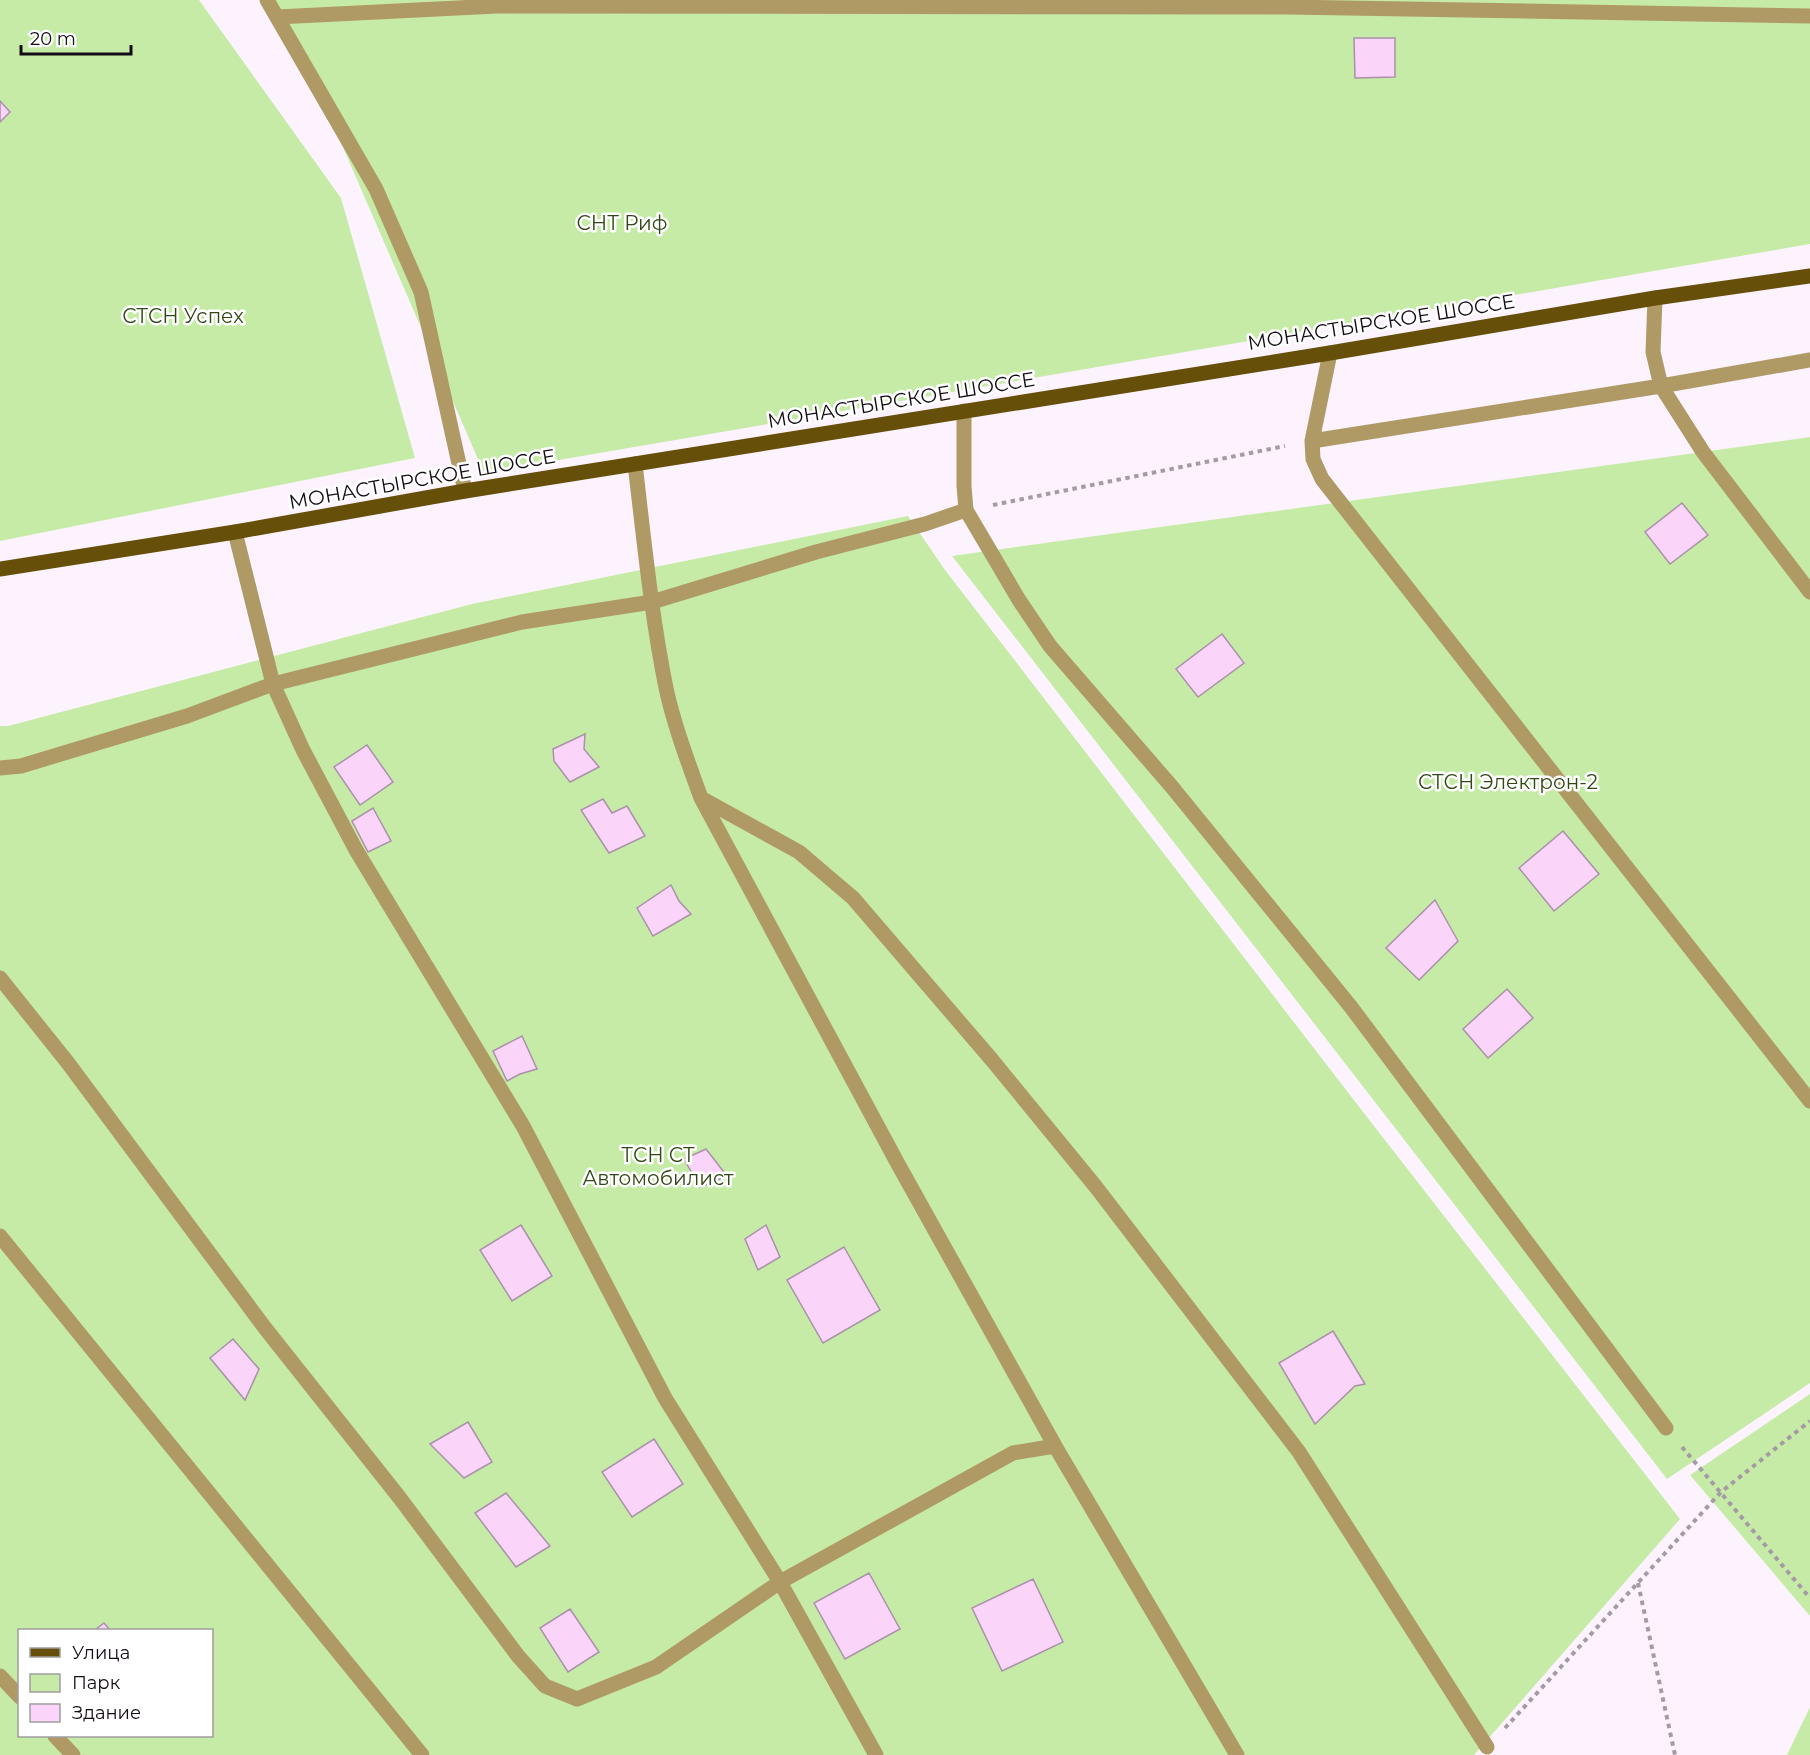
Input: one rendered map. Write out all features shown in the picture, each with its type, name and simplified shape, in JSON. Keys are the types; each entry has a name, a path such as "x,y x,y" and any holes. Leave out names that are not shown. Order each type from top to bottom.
{"main road":[{"name":"МОНАСТЫРСКОЕ ШОССЕ","path":"0,569 1655,298 1810,276"}],"street":[{"path":"267,0 376,189 421,292 465,492"},
{"path":"277,17 497,6 1287,6 1810,16"},
{"path":"1655,298 1653,352 1661,386 1703,452 1810,592"},
{"path":"1330,352 1312,441 1313,459 1322,479 1810,1101"},
{"path":"1312,441 1810,360"},
{"path":"964,411 966,510 1019,600 1050,646 1172,787 1351,1007 1666,1428"},
{"path":"635,464 652,602 666,689 683,751 701,798 904,1174 1055,1446 1237,1755"},
{"path":"0,768 21,766 187,716 273,684 522,622 652,602 816,552 925,524 966,510"},
{"path":"235,532 273,684 303,750 356,850 523,1126 665,1398 780,1582 876,1755"},
{"path":"701,798 799,852 853,898 1000,1069 1096,1187 1299,1452 1487,1747"},
{"path":"0,978 68,1063 266,1328 399,1497 518,1656 545,1686 577,1699 656,1667 780,1582 1013,1453 1055,1446"},
{"path":"0,1236 422,1755"},
{"path":"0,1676 18,1695"},
{"path":"56,1737 73,1755"}],"path":[{"path":"966,510 1312,441"},
{"path":"1487,1747 1720,1492 1810,1421"},
{"path":"1666,1428 1810,1598"},
{"path":"1638,1583 1675,1755"}],"green space":[{"name":"СТСН Успех","path":"0,0 199,0 341,198 415,458 0,541"},
{"name":"СНТ Риф","path":"272,0 1810,0 1810,244 484,473 316,85"},
{"name":"СТСН Электрон-2","path":"1810,437 1810,1383 1667,1479 952,556"},
{"name":"ТСН СТ Автомобилист","path":"908,516 945,570 1680,1519 1474,1755 0,1755 0,726 8,726 472,604"},
{"path":"1810,1394 1810,1616 1690,1475"},
{"path":"1810,1707 1810,1755 1787,1755"}],"building":[{"path":"1354,38 1395,38 1395,77 1355,78"},
{"path":"0,101 10,112 0,122"},
{"path":"1682,503 1708,535 1670,564 1645,532"},
{"path":"1222,634 1244,663 1198,697 1176,669"},
{"path":"585,734 584,749 599,767 570,782 554,761 553,749"},
{"path":"367,745 393,782 360,805 334,767"},
{"path":"603,799 612,813 627,806 645,836 609,853 581,810"},
{"path":"373,808 391,841 368,852 352,821"},
{"path":"1563,831 1599,874 1554,911 1519,868"},
{"path":"671,885 679,901 691,914 653,936 637,908"},
{"path":"1435,900 1458,941 1419,980 1386,948"},
{"path":"1507,989 1533,1018 1488,1058 1463,1029"},
{"path":"522,1036 537,1069 507,1081 493,1051"},
{"path":"706,1149 727,1176 700,1187 684,1159"},
{"path":"521,1225 552,1276 512,1301 480,1250"},
{"path":"766,1225 780,1257 758,1270 745,1239"},
{"path":"844,1247 880,1310 823,1343 787,1280"},
{"path":"1333,1331 1365,1384 1355,1386 1315,1424 1279,1363"},
{"path":"233,1339 259,1369 245,1400 210,1358"},
{"path":"468,1422 492,1462 464,1478 430,1444"},
{"path":"654,1439 683,1484 632,1517 602,1472"},
{"path":"506,1493 550,1546 516,1567 475,1513"},
{"path":"869,1573 900,1629 845,1659 814,1603"},
{"path":"1033,1579 1063,1642 1002,1671 972,1608"},
{"path":"570,1609 599,1652 568,1672 540,1628"},
{"path":"104,1623 109,1629 96,1629"}]}
